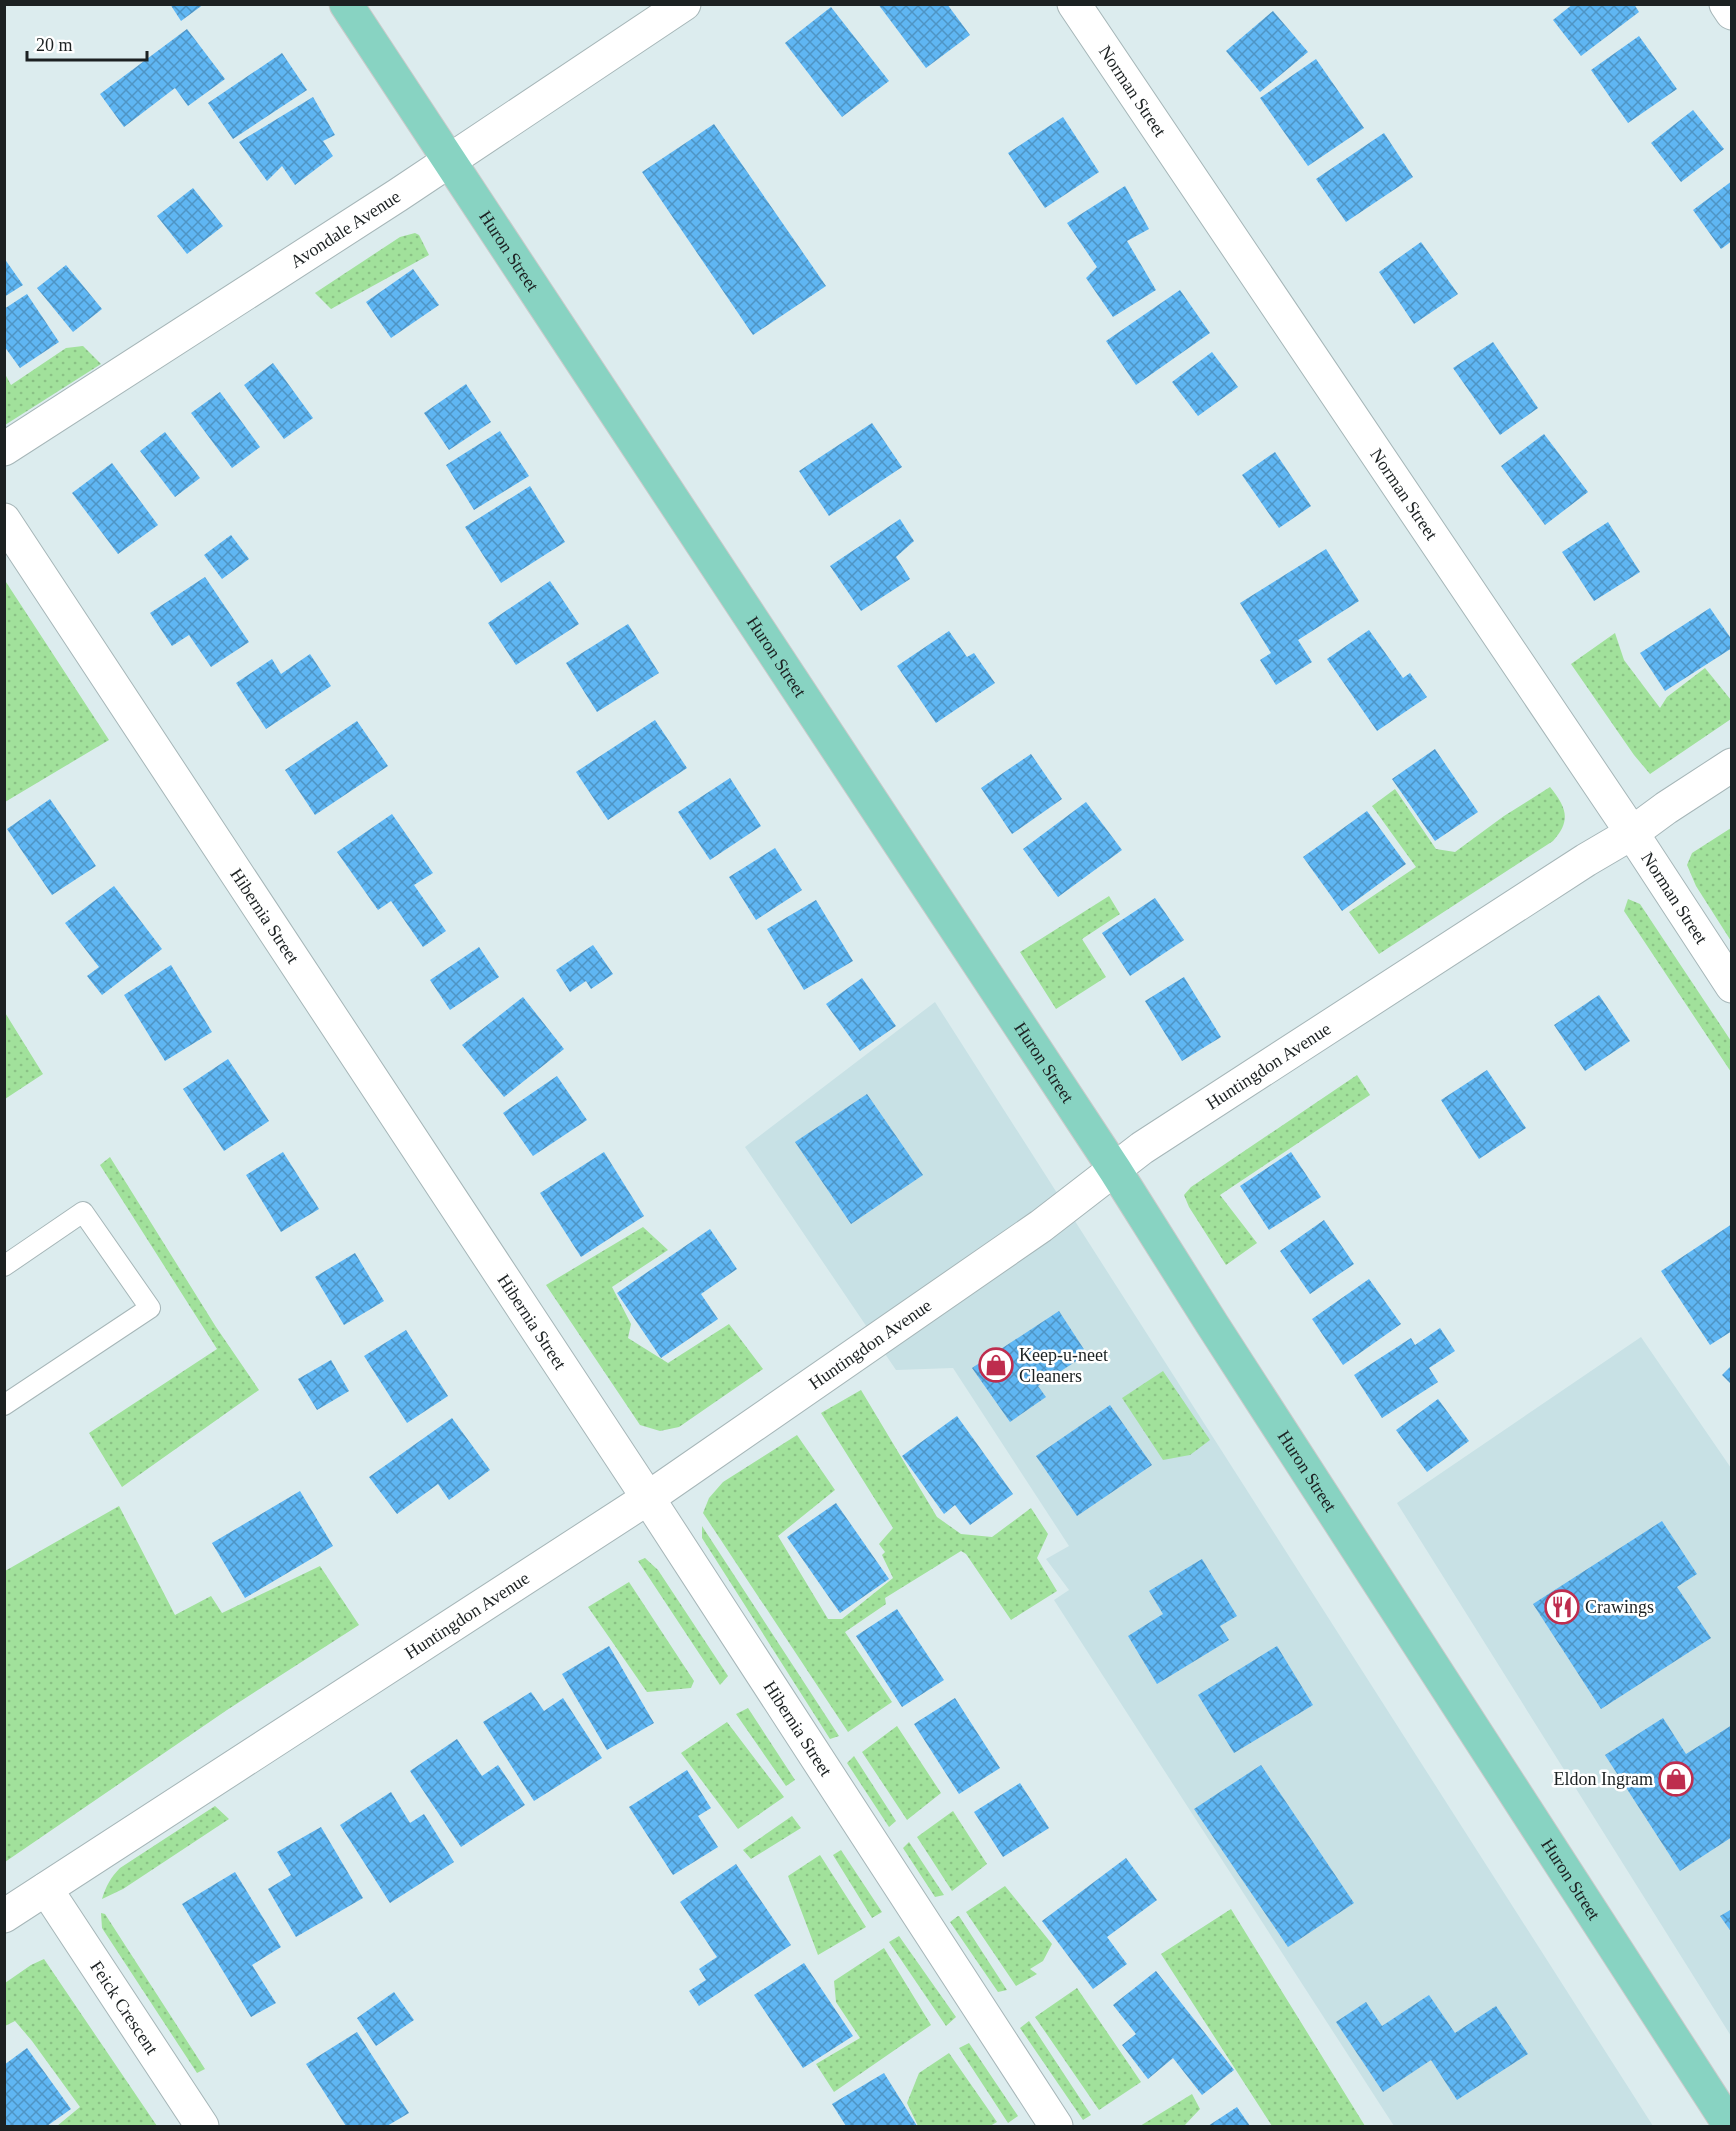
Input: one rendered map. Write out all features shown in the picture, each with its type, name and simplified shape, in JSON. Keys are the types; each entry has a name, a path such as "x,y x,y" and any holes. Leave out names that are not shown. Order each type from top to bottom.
{"main road":[{"name":"Huron Street","path":"346,4 1115,1170 1730,2127"}],"street":[{"name":"Avondale Avenue","path":"4,449 449,161 684,4"},
{"name":"Norman Street","path":"1074,4 1632,833 1731,986"},
{"path":"1726,4 1731,13"},
{"name":"Hibernia Street","path":"4,520 648,1498 1056,2127"},
{"name":"Huntingdon Avenue","path":"4,1916 648,1498 1041,1226 1142,1148 1586,860 1632,833 1731,765"},
{"name":"Feick Crescent","path":"46,1889 202,2127"}],"lane":[{"path":"4,1266 83,1212 150,1308 4,1405"}],"shaded area":[{"path":"935,1002 1653,2126 1394,2126 1054,1600 1069,1590 1046,1559 1069,1546 953,1368 896,1370 745,1147"},
{"path":"1641,1337 1731,1468 1731,2036 1397,1503"}],"green space":[{"path":"415,233 419,235 429,255 331,309 315,293 400,237"},
{"path":"83,346 101,364 5,425 5,374 11,385 66,348"},
{"path":"4,579 109,740 5,802 4,802"},
{"path":"1615,633 1624,660 1660,708 1667,697 1705,668 1731,700 1731,719 1650,774 1634,755 1571,664"},
{"path":"1550,787 1560,801 1565,814 1563,827 1553,841 1379,954 1349,912 1416,867 1372,806 1395,789 1436,849 1455,852 1504,816"},
{"path":"1731,828 1731,941 1696,886 1687,865 1692,853"},
{"path":"1109,896 1120,914 1082,939 1106,977 1056,1009 1020,952"},
{"path":"1628,899 1640,904 1731,1041 1731,1072 1624,911"},
{"path":"4,1011 43,1074 5,1099 4,1099"},
{"path":"1357,1075 1370,1095 1220,1195 1257,1243 1226,1265 1189,1207 1184,1195 1191,1187"},
{"path":"110,1157 216,1327 259,1390 122,1487 89,1433 217,1349 100,1165"},
{"path":"643,1227 668,1250 612,1287 631,1324 628,1338 668,1363 729,1324 763,1369 679,1427 660,1431 640,1425 546,1285"},
{"path":"1163,1371 1210,1440 1190,1455 1163,1460 1122,1398"},
{"path":"861,1390 937,1517 961,1534 992,1537 1031,1508 1048,1534 1037,1558 1057,1591 1011,1620 966,1554 961,1551 885,1598 886,1604 845,1632 892,1702 848,1732 703,1513 709,1498 723,1482 797,1435 835,1490 778,1536 828,1619 842,1619 893,1578 882,1555 885,1552 879,1544 893,1528 821,1413"},
{"path":"119,1506 175,1615 211,1596 222,1613 320,1566 359,1625 227,1710 5,1862 5,1571"},
{"path":"702,1526 839,1736 830,1739 702,1538"},
{"path":"645,1558 658,1570 728,1676 720,1685 638,1561"},
{"path":"629,1582 694,1681 691,1688 647,1692 588,1607"},
{"path":"748,1708 795,1780 786,1786 736,1714"},
{"path":"727,1722 784,1797 738,1829 681,1753"},
{"path":"897,1726 941,1793 907,1820 862,1752"},
{"path":"854,1756 896,1821 889,1827 847,1763"},
{"path":"215,1806 229,1819 123,1889 102,1899 109,1882 120,1868"},
{"path":"953,1811 987,1864 952,1891 917,1837"},
{"path":"792,1816 801,1828 751,1859 743,1850"},
{"path":"909,1842 944,1895 935,1897 903,1848"},
{"path":"841,1850 882,1912 872,1918 833,1855"},
{"path":"820,1855 866,1927 818,1955 788,1876"},
{"path":"1005,1886 1052,1944 1043,1961 1030,1969 1037,1974 1016,1986 966,1912"},
{"path":"1231,1909 1365,2126 1272,2126 1161,1954"},
{"path":"101,1913 105,1914 205,2069 197,2073 102,1928"},
{"path":"958,1916 1007,1990 998,1992 950,1922"},
{"path":"899,1936 956,2017 946,2026 889,1942"},
{"path":"884,1948 931,2025 834,2092 816,2064 860,2038 836,2002 834,1981"},
{"path":"44,1959 157,2126 57,2126 80,2107 15,2021 5,2026 5,1983"},
{"path":"1077,1988 1141,2082 1099,2110 1035,2017"},
{"path":"1029,2021 1091,2115 1083,2120 1020,2028"},
{"path":"969,2043 1018,2116 1008,2123 959,2048"},
{"path":"949,2053 997,2122 990,2126 918,2126 907,2103 919,2073"},
{"path":"1192,2094 1200,2109 1184,2126 1140,2126"}],"building":[{"path":"170,4 204,4 181,21"},
{"path":"878,4 947,4 970,35 926,68"},
{"path":"1573,4 1634,4 1639,12 1581,56 1553,20"},
{"path":"831,7 889,81 842,117 785,43"},
{"path":"1273,11 1308,52 1260,92 1226,51"},
{"path":"187,29 225,79 188,106 175,88 124,127 100,94"},
{"path":"1639,36 1677,89 1628,123 1591,70"},
{"path":"282,53 307,90 233,139 208,103"},
{"path":"1316,59 1364,128 1308,166 1260,98"},
{"path":"313,97 335,135 323,141 333,156 295,185 282,166 267,181 239,142"},
{"path":"1693,110 1724,149 1681,182 1651,143"},
{"path":"1063,117 1099,172 1045,208 1008,153"},
{"path":"714,124 826,286 753,335 642,172"},
{"path":"1384,133 1413,177 1346,222 1316,179"},
{"path":"1732,181 1732,241 1721,249 1693,210"},
{"path":"1125,186 1149,229 1127,241 1156,290 1113,317 1086,278 1097,267 1067,223"},
{"path":"193,188 223,226 187,254 157,216"},
{"path":"1421,242 1458,294 1414,324 1379,272"},
{"path":"4,258 23,285 4,297"},
{"path":"66,265 102,309 73,332 37,288"},
{"path":"413,269 439,305 391,338 366,302"},
{"path":"1180,290 1210,333 1136,385 1106,341"},
{"path":"27,294 59,342 20,368 4,346 4,309"},
{"path":"1493,342 1538,408 1500,435 1453,368"},
{"path":"1212,352 1238,387 1198,416 1172,382"},
{"path":"273,363 313,418 284,439 244,385"},
{"path":"466,384 491,422 449,450 424,413"},
{"path":"220,392 260,447 232,468 191,413"},
{"path":"872,423 902,467 829,516 799,471"},
{"path":"500,431 529,476 474,510 446,465"},
{"path":"165,432 200,478 175,497 140,451"},
{"path":"1544,434 1588,492 1545,525 1501,466"},
{"path":"1275,452 1311,506 1279,528 1242,475"},
{"path":"112,463 158,525 118,554 72,493"},
{"path":"530,486 565,542 501,583 465,527"},
{"path":"900,519 914,541 896,557 910,579 861,611 830,566"},
{"path":"1608,522 1640,572 1594,601 1562,552"},
{"path":"231,535 249,559 222,579 204,555"},
{"path":"1326,549 1359,601 1298,640 1312,662 1276,685 1260,660 1271,653 1240,603"},
{"path":"205,577 249,642 211,667 189,635 172,646 150,613"},
{"path":"550,581 579,624 516,665 488,623"},
{"path":"1710,608 1732,640 1732,648 1665,691 1640,653"},
{"path":"628,624 659,673 597,712 566,663"},
{"path":"1369,630 1403,678 1410,673 1427,697 1377,731 1327,659"},
{"path":"949,631 967,657 974,653 995,683 936,723 897,666"},
{"path":"310,654 331,686 266,729 236,683 272,659 281,674"},
{"path":"655,720 687,768 608,820 576,772"},
{"path":"357,721 388,766 315,815 285,770"},
{"path":"1435,749 1478,812 1435,841 1392,779"},
{"path":"1031,754 1062,799 1012,834 981,788"},
{"path":"730,778 761,826 710,860 678,812"},
{"path":"50,799 96,866 52,895 7,829"},
{"path":"1086,802 1122,850 1058,897 1023,849"},
{"path":"1367,811 1406,864 1342,911 1303,857"},
{"path":"392,814 433,873 414,885 446,931 423,947 391,901 378,910 337,852"},
{"path":"775,848 802,890 756,920 729,877"},
{"path":"114,886 162,949 102,995 87,976 99,967 65,923"},
{"path":"1155,898 1184,940 1130,976 1102,933"},
{"path":"816,900 853,961 804,990 767,929"},
{"path":"593,945 613,974 591,989 586,981 570,992 556,970"},
{"path":"479,947 499,977 450,1010 430,980"},
{"path":"171,965 212,1032 165,1061 124,995"},
{"path":"1184,977 1221,1037 1182,1061 1145,1001"},
{"path":"862,978 896,1026 860,1051 826,1004"},
{"path":"1599,995 1630,1041 1585,1071 1554,1025"},
{"path":"523,997 564,1049 504,1097 462,1045"},
{"path":"228,1059 269,1121 224,1151 183,1089"},
{"path":"1487,1070 1526,1128 1479,1159 1441,1100"},
{"path":"557,1076 587,1120 533,1156 503,1113"},
{"path":"867,1094 923,1175 851,1224 795,1142"},
{"path":"283,1152 319,1209 281,1232 246,1175"},
{"path":"604,1152 644,1216 581,1257 540,1193"},
{"path":"1291,1152 1321,1197 1269,1230 1240,1186"},
{"path":"1324,1220 1354,1264 1310,1294 1280,1251"},
{"path":"1732,1224 1732,1331 1710,1345 1661,1271"},
{"path":"710,1229 737,1269 701,1294 718,1319 661,1358 617,1293"},
{"path":"355,1253 384,1301 344,1325 315,1277"},
{"path":"1369,1279 1401,1324 1343,1365 1312,1319"},
{"path":"1059,1311 1087,1354 1038,1386 1046,1397 1010,1422 972,1368"},
{"path":"1440,1328 1455,1351 1429,1368 1438,1382 1382,1418 1354,1375 1411,1338 1415,1345"},
{"path":"406,1330 448,1396 407,1423 364,1356"},
{"path":"331,1360 349,1391 317,1410 298,1379"},
{"path":"1732,1365 1732,1385 1722,1375"},
{"path":"1438,1399 1469,1441 1427,1472 1396,1430"},
{"path":"1110,1405 1152,1465 1077,1516 1036,1456"},
{"path":"957,1416 1013,1494 970,1525 955,1505 944,1514 902,1456"},
{"path":"452,1418 490,1470 449,1500 438,1484 397,1514 369,1477"},
{"path":"300,1491 333,1546 245,1598 212,1543"},
{"path":"836,1503 889,1579 840,1613 787,1537"},
{"path":"1662,1521 1697,1574 1677,1587 1711,1638 1601,1709 1533,1604"},
{"path":"1202,1559 1237,1616 1220,1626 1229,1640 1157,1684 1128,1636 1163,1614 1149,1591"},
{"path":"897,1609 944,1680 902,1707 856,1636"},
{"path":"609,1646 654,1723 607,1750 562,1674"},
{"path":"1277,1646 1313,1705 1234,1753 1198,1695"},
{"path":"531,1692 544,1711 563,1698 602,1758 534,1801 483,1722"},
{"path":"955,1698 1000,1768 959,1794 914,1724"},
{"name":"Eldon Ingram","path":"1663,1718 1686,1754 1732,1725 1732,1837 1680,1871 1605,1755"},
{"path":"457,1739 482,1776 498,1765 525,1805 461,1847 410,1771"},
{"path":"1261,1765 1354,1903 1288,1947 1194,1809"},
{"path":"687,1770 711,1808 698,1816 718,1847 673,1875 629,1807"},
{"path":"1020,1783 1049,1828 1003,1857 974,1812"},
{"path":"391,1792 410,1823 424,1814 454,1862 390,1903 340,1825"},
{"path":"321,1827 363,1898 296,1937 268,1889 291,1875 277,1852"},
{"path":"1126,1858 1157,1900 1107,1937 1127,1964 1093,1989 1042,1921"},
{"path":"736,1864 791,1945 699,2006 689,1991 706,1980 699,1969 717,1957 680,1902"},
{"path":"235,1872 281,1947 252,1965 276,2003 251,2017 182,1904"},
{"path":"1732,1909 1732,1933 1720,1916"},
{"path":"804,1963 853,2036 803,2068 754,1995"},
{"path":"1156,1971 1234,2070 1202,2095 1173,2058 1148,2079 1122,2045 1136,2034 1113,2005"},
{"path":"394,1992 414,2020 376,2046 357,2018"},
{"path":"1429,1995 1455,2033 1496,2006 1528,2054 1457,2100 1431,2060 1383,2092 1336,2022 1366,2002 1382,2026"},
{"path":"357,2032 409,2113 387,2126 346,2126 306,2064"},
{"path":"27,2048 71,2109 47,2126 4,2126 4,2065"},
{"path":"884,2073 917,2126 846,2126 832,2104"},
{"path":"1237,2107 1250,2126 1208,2126"}],"place":[{"name":"Keep-u-neet Cleaners","path":"996,1365"},
{"name":"Crawings","path":"1562,1607"},
{"name":"Eldon Ingram","path":"1676,1779"}]}
